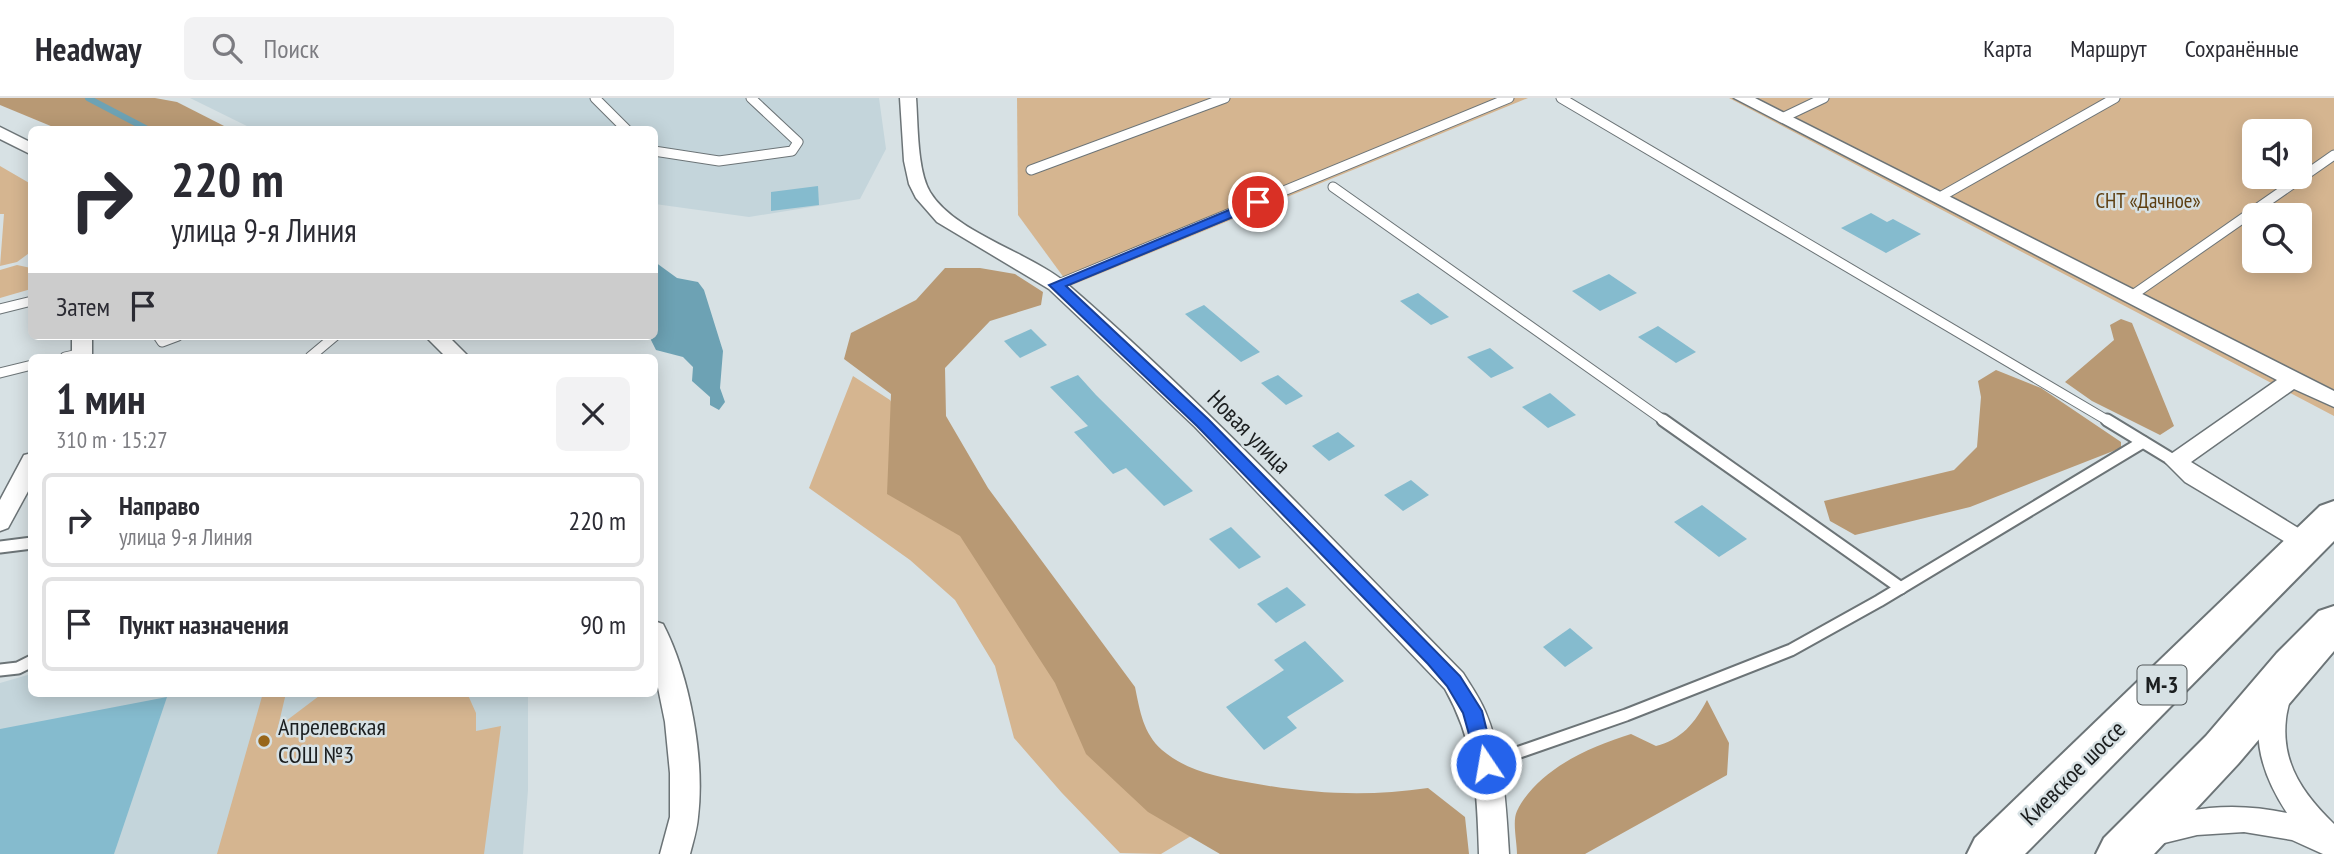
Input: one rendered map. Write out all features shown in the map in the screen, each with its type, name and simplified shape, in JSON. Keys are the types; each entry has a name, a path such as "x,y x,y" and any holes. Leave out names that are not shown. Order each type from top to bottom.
{"highway":[{"name":"Киевское шоссе","path":"1992,854 2320,530"},
{"path":"2127,847 2221,750 2334,623"}],"street":[{"name":"Новая улица","path":"908,98 913,161 922,194 943,218 1056,285 1203,422 1454,681 1472,711 1486,764 1492,800 1493,854"},
{"path":"1742,98 2334,400"},
{"path":"0,132 28,148"},
{"path":"439,340 455,354"},
{"path":"2293,379 2176,462 2193,476 2320,530"},
{"path":"0,523 28,469"},
{"path":"658,638 669,677 682,747 684,817 676,854"},
{"path":"2293,666 2276,702 2271,730 2273,757 2278,775 2296,802 2334,843"},
{"path":"2127,847 2177,825 2206,820 2238,820 2299,829 2334,843"}],"lane":[{"path":"596,98 623,126"},
{"path":"658,152 719,161 792,151 798,142 751,98"},
{"path":"1031,170 1225,98"},
{"path":"1056,285 1509,98"},
{"path":"1560,98 1838,263 2002,356 2176,462"},
{"path":"1782,118 1824,98"},
{"path":"1940,197 2115,98"},
{"path":"2130,297 2334,155"},
{"path":"1333,187 1901,588"},
{"path":"0,309 28,302"},
{"path":"314,354 330,340"},
{"path":"0,373 28,366"},
{"path":"1486,764 1626,715 1791,650 1901,588 2143,442"},
{"path":"0,547 28,544"},
{"path":"0,670 18,668 28,663"}],"shaded area":[{"path":"0,98 155,98 177,102 224,126 51,126 0,105"},
{"path":"190,98 879,98 886,149 860,199 749,217 658,204 658,126 247,126"},
{"path":"945,268 980,268 1015,274 1043,292 1041,305 990,321 945,368 946,416 988,488 1135,687 1143,721 1150,736 1162,750 1193,769 1274,787 1361,793 1428,788 1465,817 1469,854 1220,854 1148,812 1086,754 1055,683 960,536 887,494 891,394 844,359 851,333 916,300"},
{"path":"2121,319 2132,323 2174,426 2160,435 2092,401 2065,382 2114,340 2110,325"},
{"path":"1996,370 2041,388 2121,442 2121,448 1970,507 1855,535 1830,521 1824,501 1954,470 1977,447 1981,397 1978,381"},
{"name":"Апрелевская СОШ №3","path":"28,675 28,697 528,697 528,790 523,854 0,854 0,683"},
{"path":"1707,700 1729,743 1727,775 1585,854 1517,854 1517,811 1526,796 1551,772 1582,753 1631,734 1656,746 1673,740 1686,729"}],"green space":[{"path":"1017,98 1528,98 1070,286 1018,215"},
{"name":"СНТ «Дачное»","path":"1729,98 2334,98 2334,416"},
{"path":"0,166 28,182 28,254 17,262 0,266 4,214 0,214"},
{"path":"17,265 28,267 28,290 0,298 0,270"},
{"path":"853,376 890,400 953,504 1191,836 1161,854 1120,853 1014,738 995,666 955,600 910,560 809,488"},
{"path":"262,697 285,697 278,727 318,697 469,697 476,713 476,731 501,726 484,854 217,854"}],"water":[{"path":"658,264 677,278 698,282 704,290 723,351 720,388 725,402 719,410 710,405 710,397 692,381 693,367 683,357 656,350 651,340 658,340"}],"building":[{"path":"818,186 819,205 771,211 771,192"},
{"path":"1871,213 1887,222 1893,219 1921,234 1886,253 1841,228"},
{"path":"1609,274 1637,293 1600,311 1572,291"},
{"path":"1418,293 1449,317 1431,325 1400,301"},
{"path":"1204,305 1260,352 1241,362 1185,314"},
{"path":"1658,326 1696,352 1676,363 1638,337"},
{"path":"1031,329 1047,345 1020,358 1004,341"},
{"path":"1490,348 1514,368 1491,378 1467,357"},
{"path":"1078,375 1193,491 1164,506 1126,468 1113,474 1074,432 1088,426 1050,387"},
{"path":"1278,375 1303,396 1286,405 1261,383"},
{"path":"1550,393 1576,415 1548,428 1522,407"},
{"path":"1338,432 1355,446 1329,461 1312,446"},
{"path":"1411,480 1429,495 1403,511 1384,495"},
{"path":"1702,505 1747,539 1719,557 1674,522"},
{"path":"1231,527 1261,557 1239,569 1209,539"},
{"path":"1287,587 1306,605 1276,623 1257,604"},
{"path":"1570,628 1593,648 1565,667 1543,647"},
{"path":"1305,641 1344,681 1287,717 1297,728 1264,750 1226,707 1284,670 1274,660"},
{"path":"167,697 114,854 0,854 0,729"}],"waterway":[{"path":"88,98 141,126"}],"place":[{"name":"Апрелевская СОШ №3","path":"264,741"}],"route":[{"path":"1258,202 1056,285 1203,422 1454,681 1472,711 1486,764"}]}
